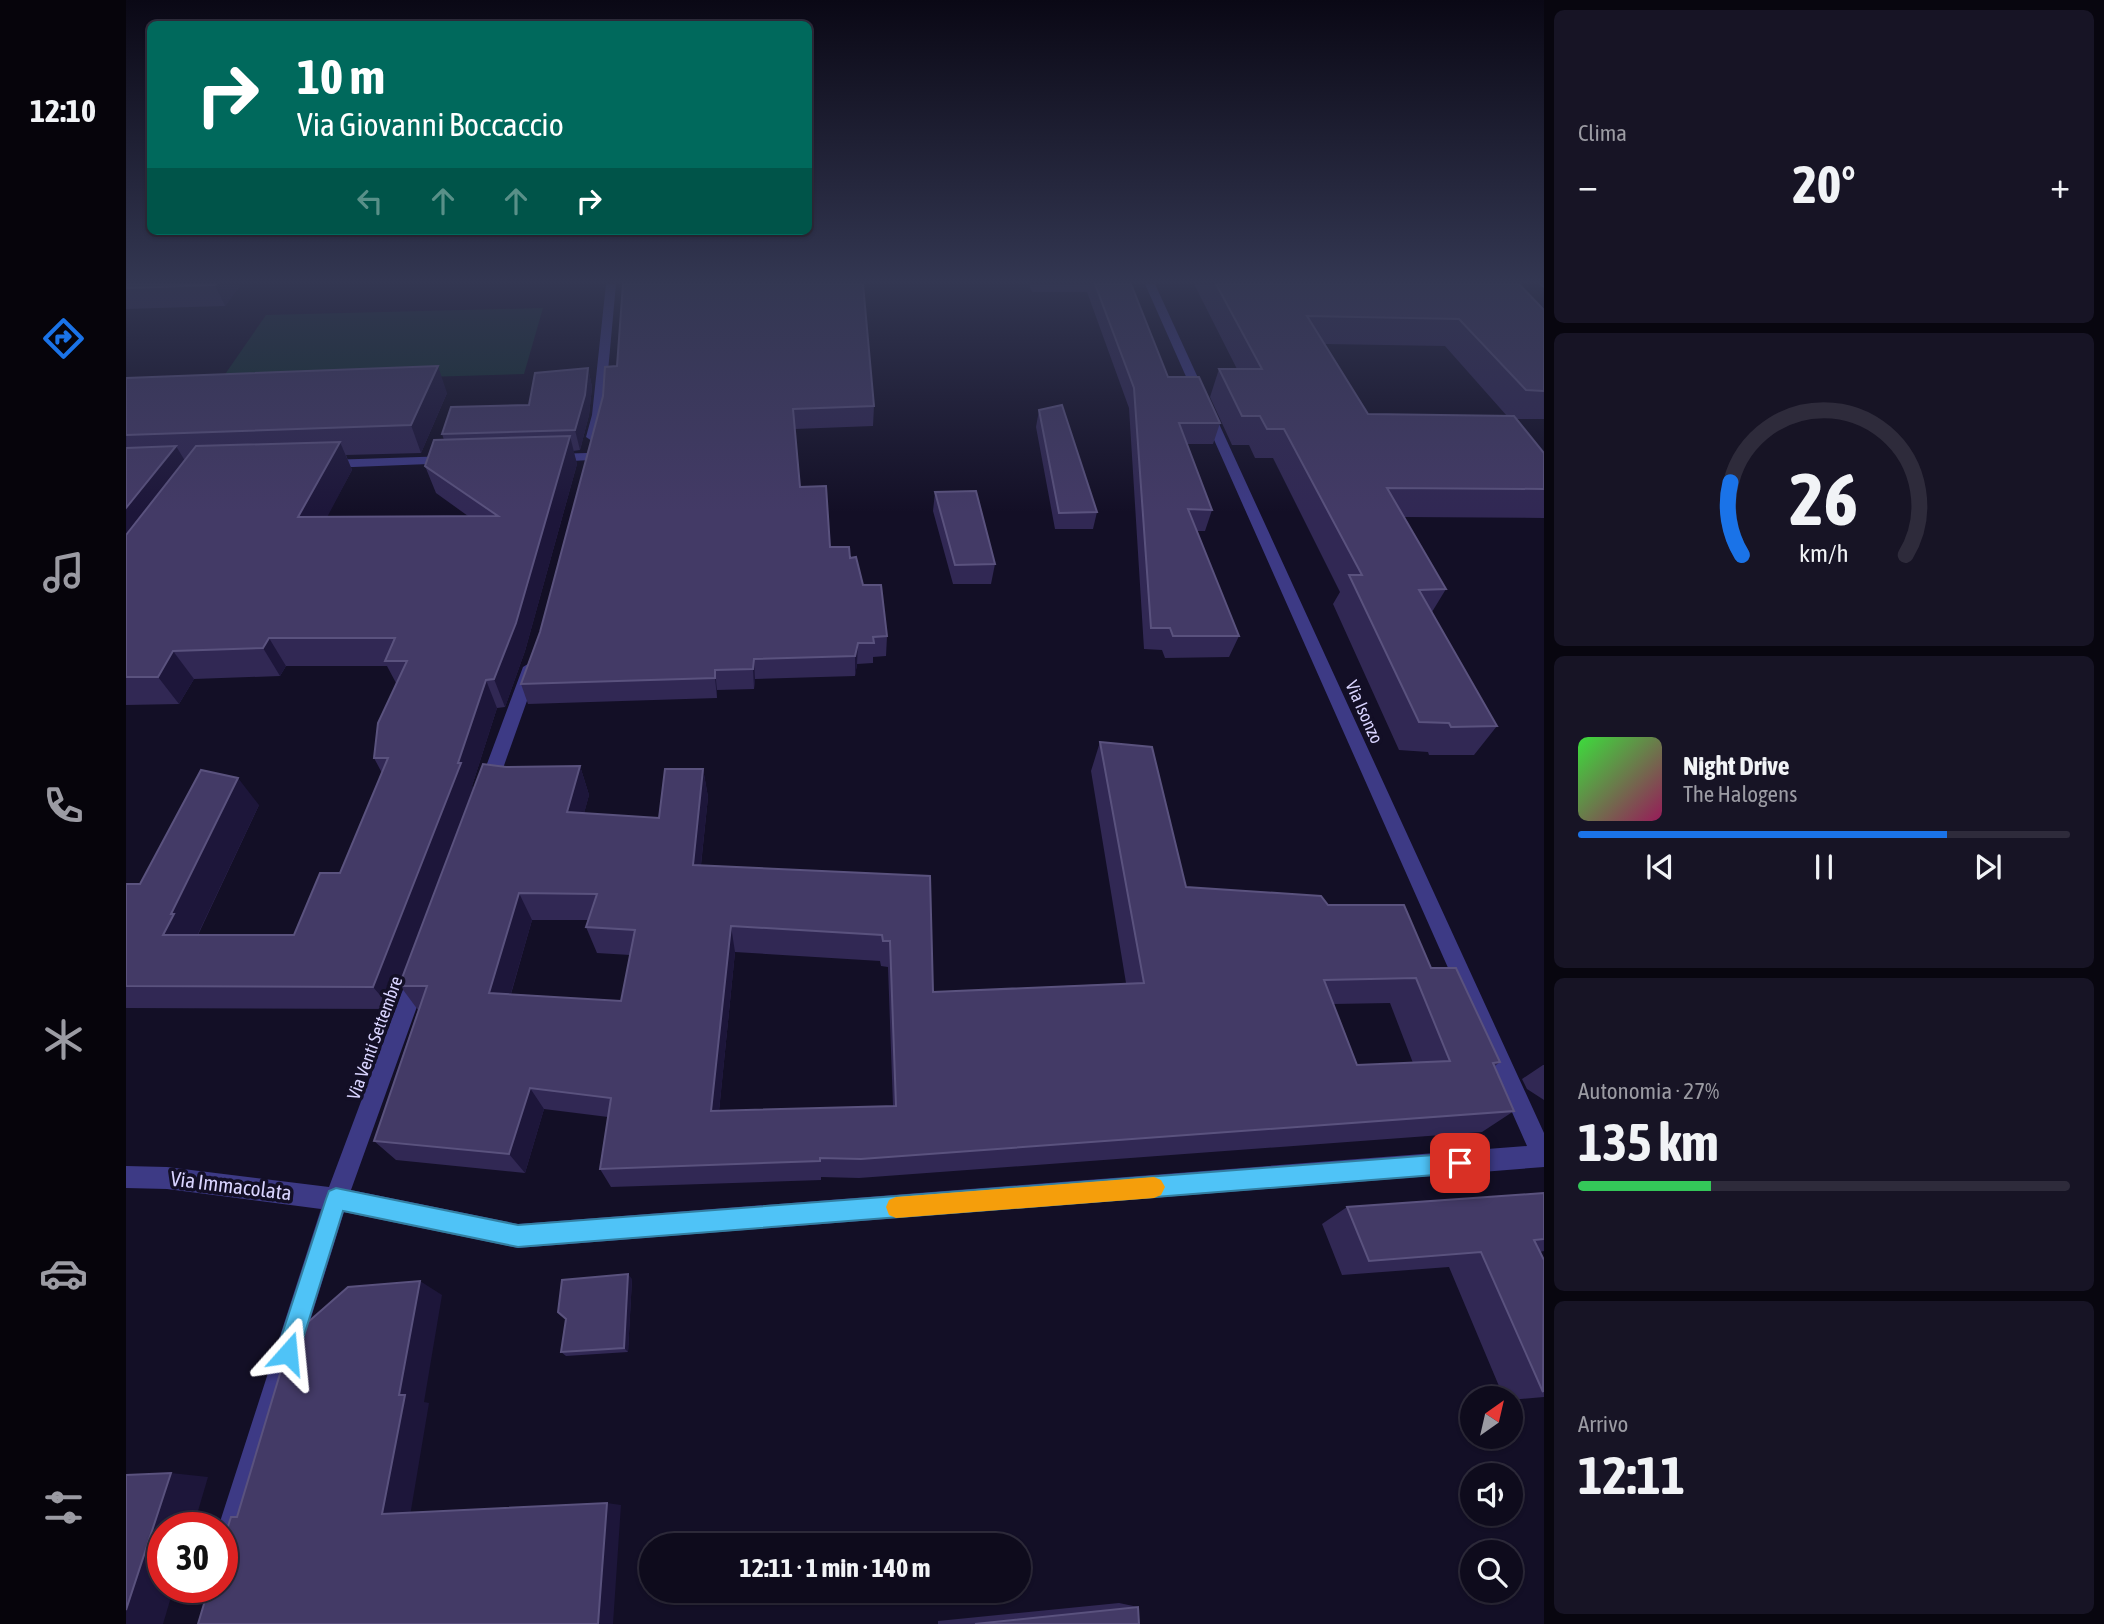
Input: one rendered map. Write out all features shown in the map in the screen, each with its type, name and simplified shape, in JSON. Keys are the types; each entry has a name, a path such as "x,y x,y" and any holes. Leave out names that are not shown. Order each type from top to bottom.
{"street":[{"path":"533,458 585,463 598,415 603,360"},
{"name":"Via Isonzo","path":"1184,360 1543,1156"},
{"path":"315,464 465,460"},
{"path":"479,810 537,652"},
{"name":"Via Venti Settembre","path":"237,1512 336,1199 426,954"},
{"name":"Via Immacolata","path":"126,1178 167,1178 336,1199 518,1236 1543,1156"}],"green space":[{"path":"235,360 528,360 524,374 219,383"}],"building":[{"path":"617,360 870,360 874,406 793,409 800,487 826,486 830,547 849,547 850,558 856,557 863,585 881,585 887,636 873,637 874,643 858,643 855,656 754,659 753,669 715,670 715,678 521,684 540,632 603,396 605,367 617,366"},
{"path":"1123,360 1161,360 1168,377 1199,377 1220,423 1179,423 1212,510 1188,509 1239,636 1173,636 1170,628 1151,628 1134,388"},
{"path":"1257,360 1334,360 1368,414 1514,416 1544,453 1544,489 1387,488 1446,589 1419,590 1497,726 1451,727 1449,723 1419,722 1349,575 1362,575 1284,429 1267,429 1260,416 1242,416 1219,369 1262,369"},
{"path":"1497,360 1544,360 1544,391 1526,390"},
{"path":"438,366 411,425 126,435 126,378"},
{"path":"588,368 585,395 575,430 442,434 451,407 529,405 535,373"},
{"path":"1062,405 1097,512 1059,513 1039,410"},
{"path":"570,436 516,623 494,679 486,680 458,763 461,763 373,987 126,986 126,884 140,884 201,770 238,778 163,935 294,935 320,873 340,873 388,758 374,758 378,723 407,661 385,661 395,638 269,638 263,648 173,651 158,677 126,677 126,535 196,446 340,442 298,517 498,516 425,466 434,440"},
{"path":"176,446 126,508 126,448"},
{"path":"976,491 995,564 955,565 935,492"},
{"path":"1100,742 1152,747 1186,887 1321,896 1328,905 1404,905 1431,968 1456,968 1500,1062 1493,1063 1514,1111 861,1159 820,1158 820,1161 600,1169 611,1098 530,1088 509,1154 374,1141 427,986 399,986 483,764 506,767 580,766 567,812 659,818 665,769 703,769 693,865 930,876 933,992 1144,983","holes":["519,893 597,894 586,927 635,930 621,1001 489,993","731,926 882,935 883,941 890,941 896,1106 711,1111","1416,978 1450,1061 1357,1065 1324,980"]},
{"path":"1544,1193 1544,1239 1534,1240 1544,1260 1543,1392 1481,1252 1369,1261 1347,1207"},
{"path":"628,1274 624,1348 561,1352 566,1319 558,1312 562,1280"},
{"path":"420,1281 399,1395 405,1395 382,1514 607,1503 598,1624 198,1624 204,1603 238,1603 238,1514 291,1337 348,1287"},
{"path":"171,1473 158,1512 147,1512 147,1546 126,1610 126,1475"},
{"path":"1138,1607 1139,1624 975,1624"}],"slow traffic":[{"path":"896,1207 1154,1187"}],"route":[{"path":"288,1353 336,1199 518,1236 1460,1163"}]}
